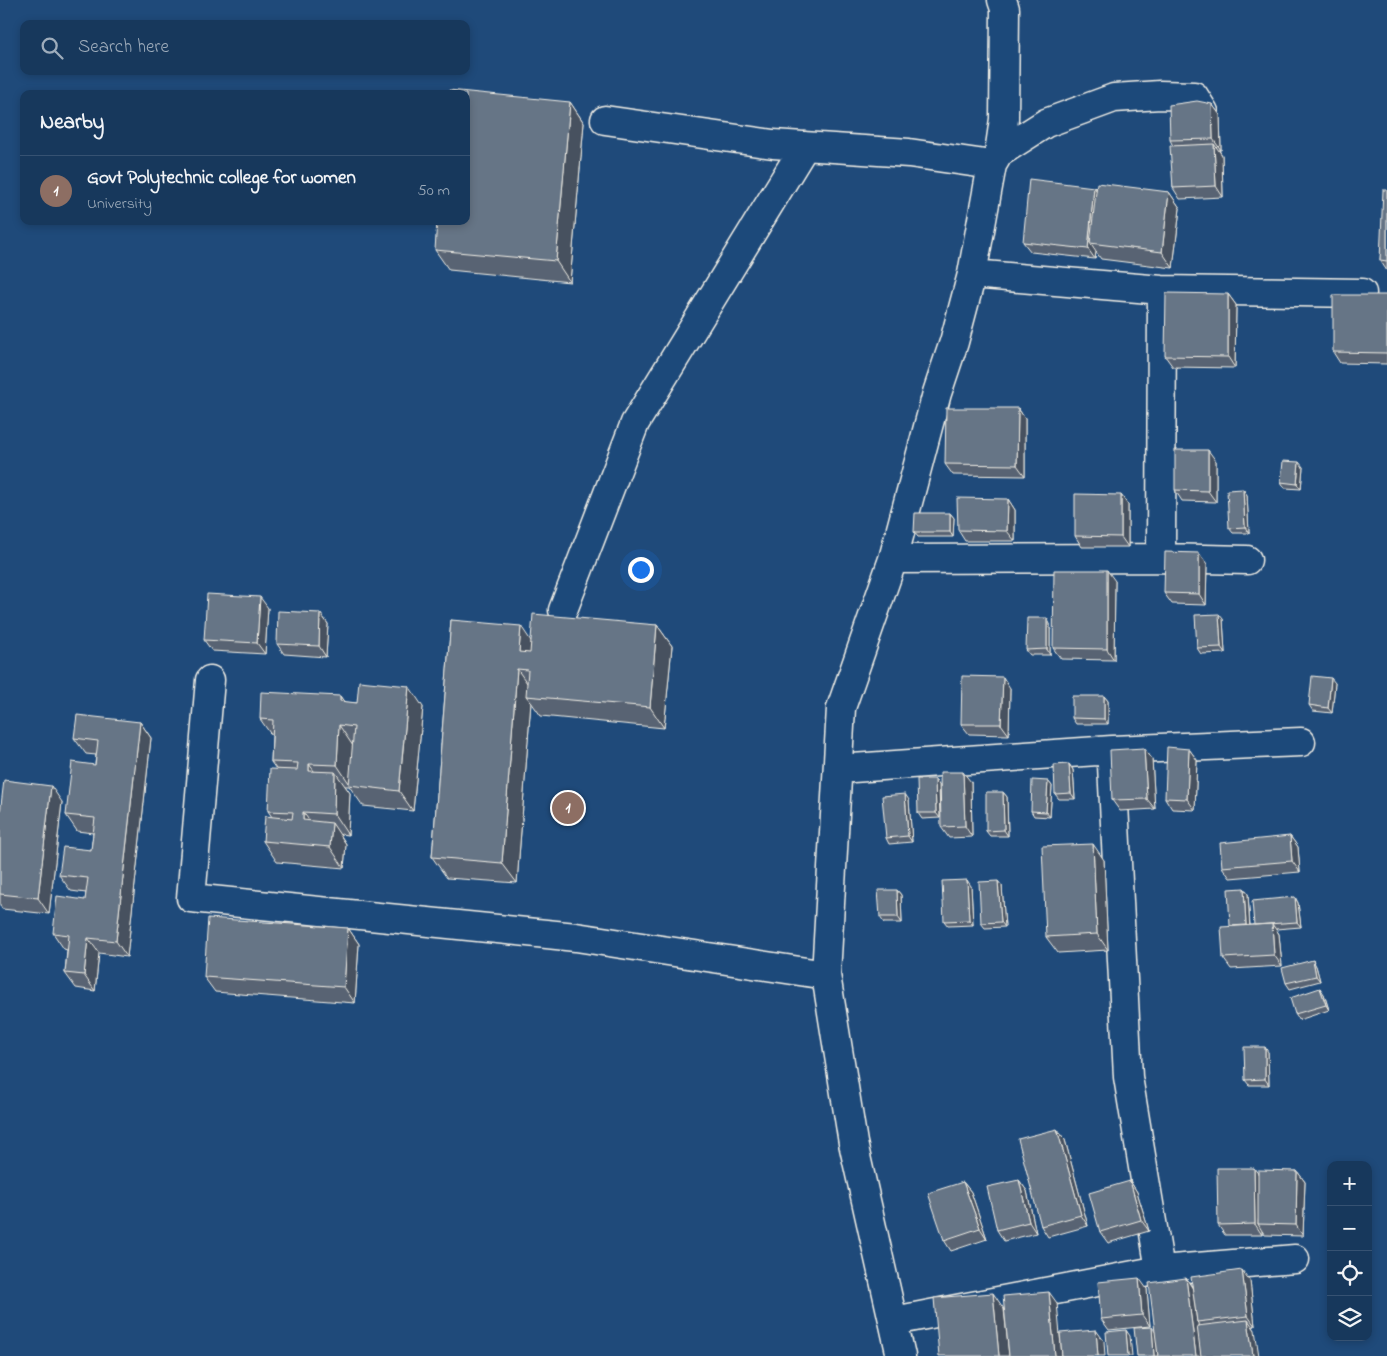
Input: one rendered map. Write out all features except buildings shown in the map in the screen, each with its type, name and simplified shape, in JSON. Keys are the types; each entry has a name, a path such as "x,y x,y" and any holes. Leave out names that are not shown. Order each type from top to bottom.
{"street":[{"path":"901,1356 854,1143 826,975 841,708 893,558 937,393 954,342 972,274 1004,119 1005,8 1002,0"},
{"path":"605,120 773,144 996,159 1046,123 1114,98 1160,95 1194,96 1204,112"},
{"path":"563,610 635,423 805,146"},
{"path":"972,274 1162,290 1362,293"},
{"path":"1161,558 1162,290"},
{"path":"893,558 1161,558 1247,560"},
{"path":"210,680 191,898 576,937 826,975"},
{"path":"838,769 1112,750 1300,742"},
{"path":"1112,750 1128,1077 1160,1270"},
{"path":"894,1321 1160,1270 1294,1259"}],"place":[{"name":"Govt Polytechnic college for women","path":"568,808"}]}
